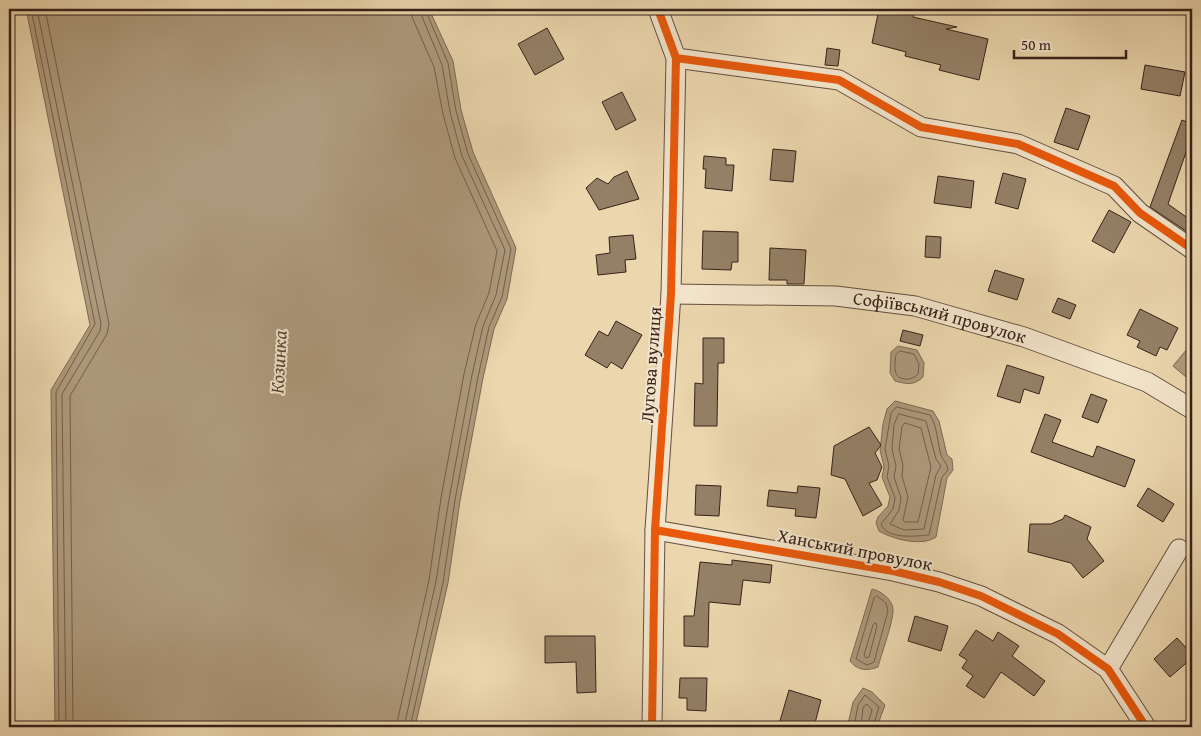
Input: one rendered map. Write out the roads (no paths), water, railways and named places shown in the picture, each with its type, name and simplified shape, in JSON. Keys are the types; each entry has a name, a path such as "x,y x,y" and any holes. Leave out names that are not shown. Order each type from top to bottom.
{"street":[{"name":"Лугова вулиця","path":"652,727 656,530 671,294 676,58 658,9"},
{"path":"676,58 839,80 921,126 1018,144 1114,186 1140,214 1192,249"},
{"name":"Софіївський провулок","path":"671,294 836,296 915,306 1024,337 1147,382 1192,409"},
{"name":"Ханський провулок","path":"656,530 811,556 939,582 982,596 1058,634 1108,669 1146,727"},
{"path":"1108,669 1179,549"}],"water":[{"name":"Козинка","path":"26,9 429,9 453,61 461,110 473,152 516,248 507,299 494,329 483,378 460,501 448,583 415,727 55,727 51,390 90,325"},
{"path":"1192,343 1192,382 1173,366"},
{"path":"898,346 917,350 924,363 923,377 916,382 895,381 890,373 891,352"},
{"path":"895,401 933,411 939,421 947,455 952,459 953,470 947,478 936,537 930,540 915,542 891,537 879,531 876,523 878,517 888,506 890,497 882,477 884,467 880,450 887,409"},
{"path":"872,589 888,599 892,605 893,614 878,667 863,669 856,667 850,661"},
{"path":"863,688 872,692 885,705 877,727 851,727 848,724 853,702"}]}
